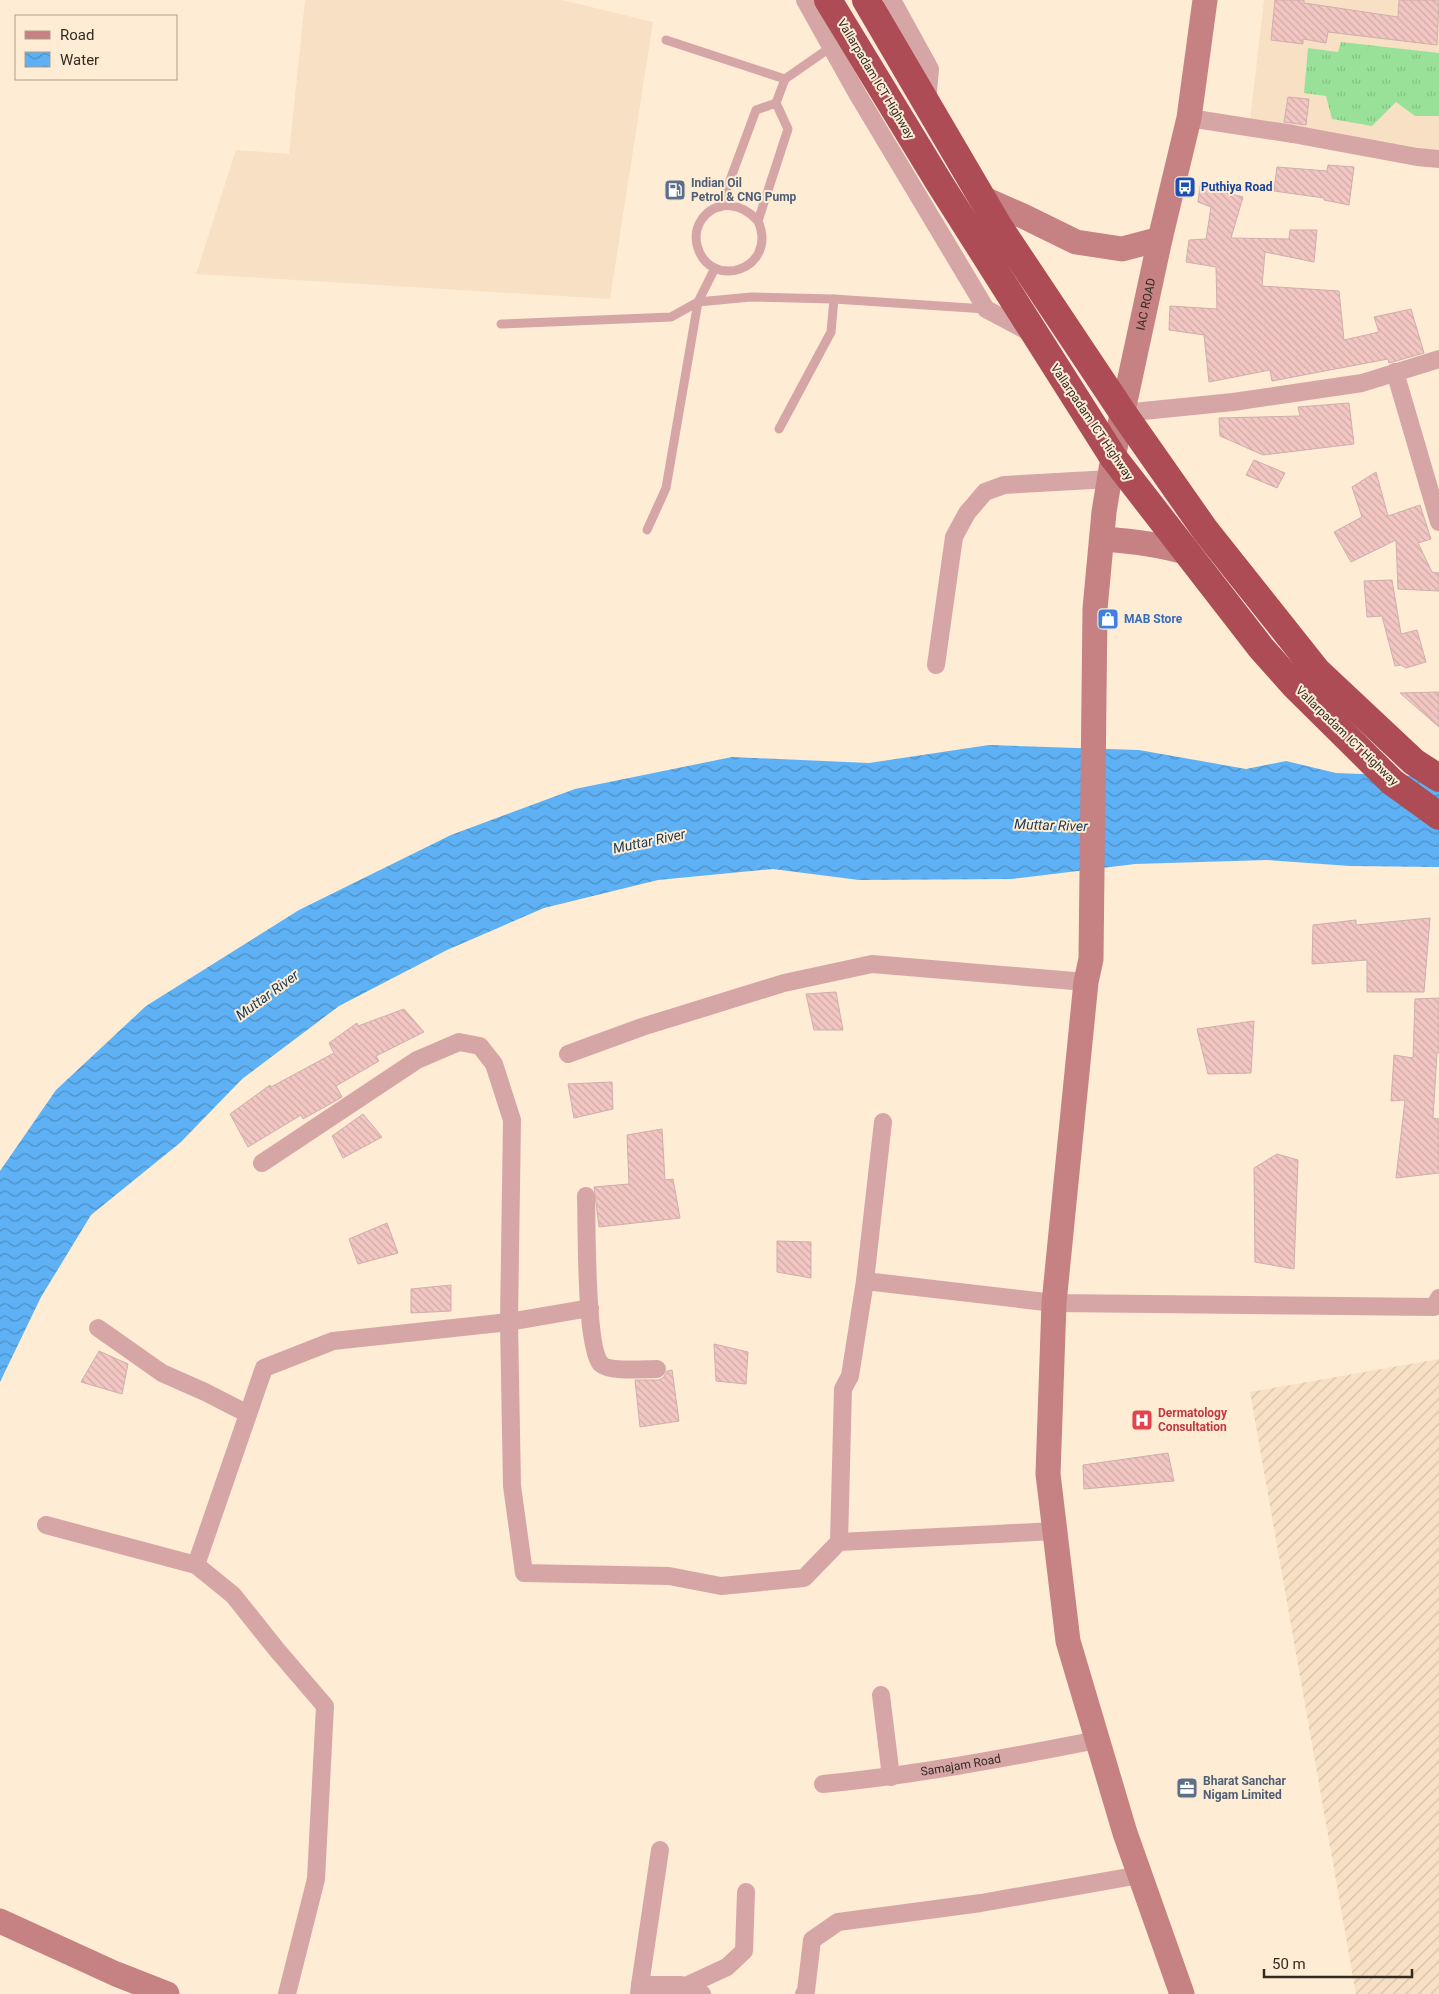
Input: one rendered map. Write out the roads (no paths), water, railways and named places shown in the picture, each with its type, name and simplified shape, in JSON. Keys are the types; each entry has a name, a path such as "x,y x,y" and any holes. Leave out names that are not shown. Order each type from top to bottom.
{"highway":[{"name":"Vallarpadam ICT Highway","path":"828,0 940,184 1036,335 1112,468 1188,553 1261,648 1294,685 1392,782 1439,816"},
{"path":"866,0 982,198 1123,413 1205,530 1317,671 1414,762 1439,778"}],"main road":[{"name":"IAC ROAD","path":"1182,1994 1125,1834 1068,1641 1048,1474 1054,1303 1088,970 1095,609 1102,539 1112,468 1123,413 1160,239 1189,118 1205,0"},
{"path":"982,198 1076,242 1122,249 1160,239"},
{"path":"1102,539 1160,546 1188,553"},
{"path":"0,1920 116,1974 167,1994"}],"street":[{"path":"805,0 831,48 986,309 1036,335"},
{"path":"892,0 930,69 927,106"},
{"path":"1189,118 1293,134 1417,157 1439,159"},
{"path":"1123,413 1260,398 1362,383 1439,359"},
{"path":"1395,372 1439,522"},
{"path":"936,664 954,537 967,512 985,492 1004,485 1112,468"},
{"path":"568,1054 642,1027 784,983 872,964 1088,970"},
{"path":"262,1163 417,1060 459,1042 480,1046 494,1064 512,1120 509,1322 512,1486 524,1572 669,1576 721,1586 804,1578 839,1542 843,1389 850,1376 865,1281 883,1122"},
{"path":"586,1196 590,1308 595,1350 602,1365 612,1369 657,1369"},
{"path":"865,1281 1054,1303 1434,1307 1439,1298"},
{"path":"196,1565 264,1368 333,1341 509,1322 590,1308"},
{"path":"98,1328 162,1373 248,1414"},
{"path":"46,1525 196,1565 233,1595 277,1650 326,1706 316,1879 287,1994"},
{"path":"839,1542 1055,1531"},
{"path":"881,1696 891,1777"},
{"name":"Samajam Road","path":"823,1784 891,1777 979,1763 1097,1740"},
{"path":"660,1850 640,1990 686,1986 727,1967 744,1951 746,1892"},
{"path":"804,1994 806,1991 812,1940 838,1922 981,1903 1140,1875"},
{"path":"686,1986 702,1994"}],"lane":[{"path":"666,40 786,79"},
{"path":"758,221 788,129 776,103 786,79 831,48"},
{"path":"720,207 756,110 776,103"},
{"path":"731,205 742,207 758,221 762,231 763,242 760,252 754,261 736,271 725,271 715,268 699,252 696,241 697,230 702,220 710,212 720,207 731,205"},
{"path":"647,530 666,488 698,302 715,268"},
{"path":"501,324 671,317 698,302 751,297 834,299 986,309"},
{"path":"779,429 831,332 834,299"}],"water":[{"name":"Muttar River","path":"989,745 1139,750 1246,769 1286,761 1336,773 1439,777 1439,867 1350,866 1267,860 1135,864 1012,879 859,880 773,869 658,880 544,908 447,950 339,1006 242,1079 181,1142 91,1215 41,1297 0,1382 0,1171 56,1090 146,1006 299,910 451,835 575,789 732,757 869,763"}],"place":[{"name":"Puthiya Road","path":"1185,187"},
{"name":"Indian Oil Petrol & CNG Pump","path":"675,190"},
{"name":"MAB Store","path":"1108,619"},
{"name":"Dermatology Consultation","path":"1142,1420"},
{"name":"Bharat Sanchar Nigam Limited","path":"1187,1788"}]}
